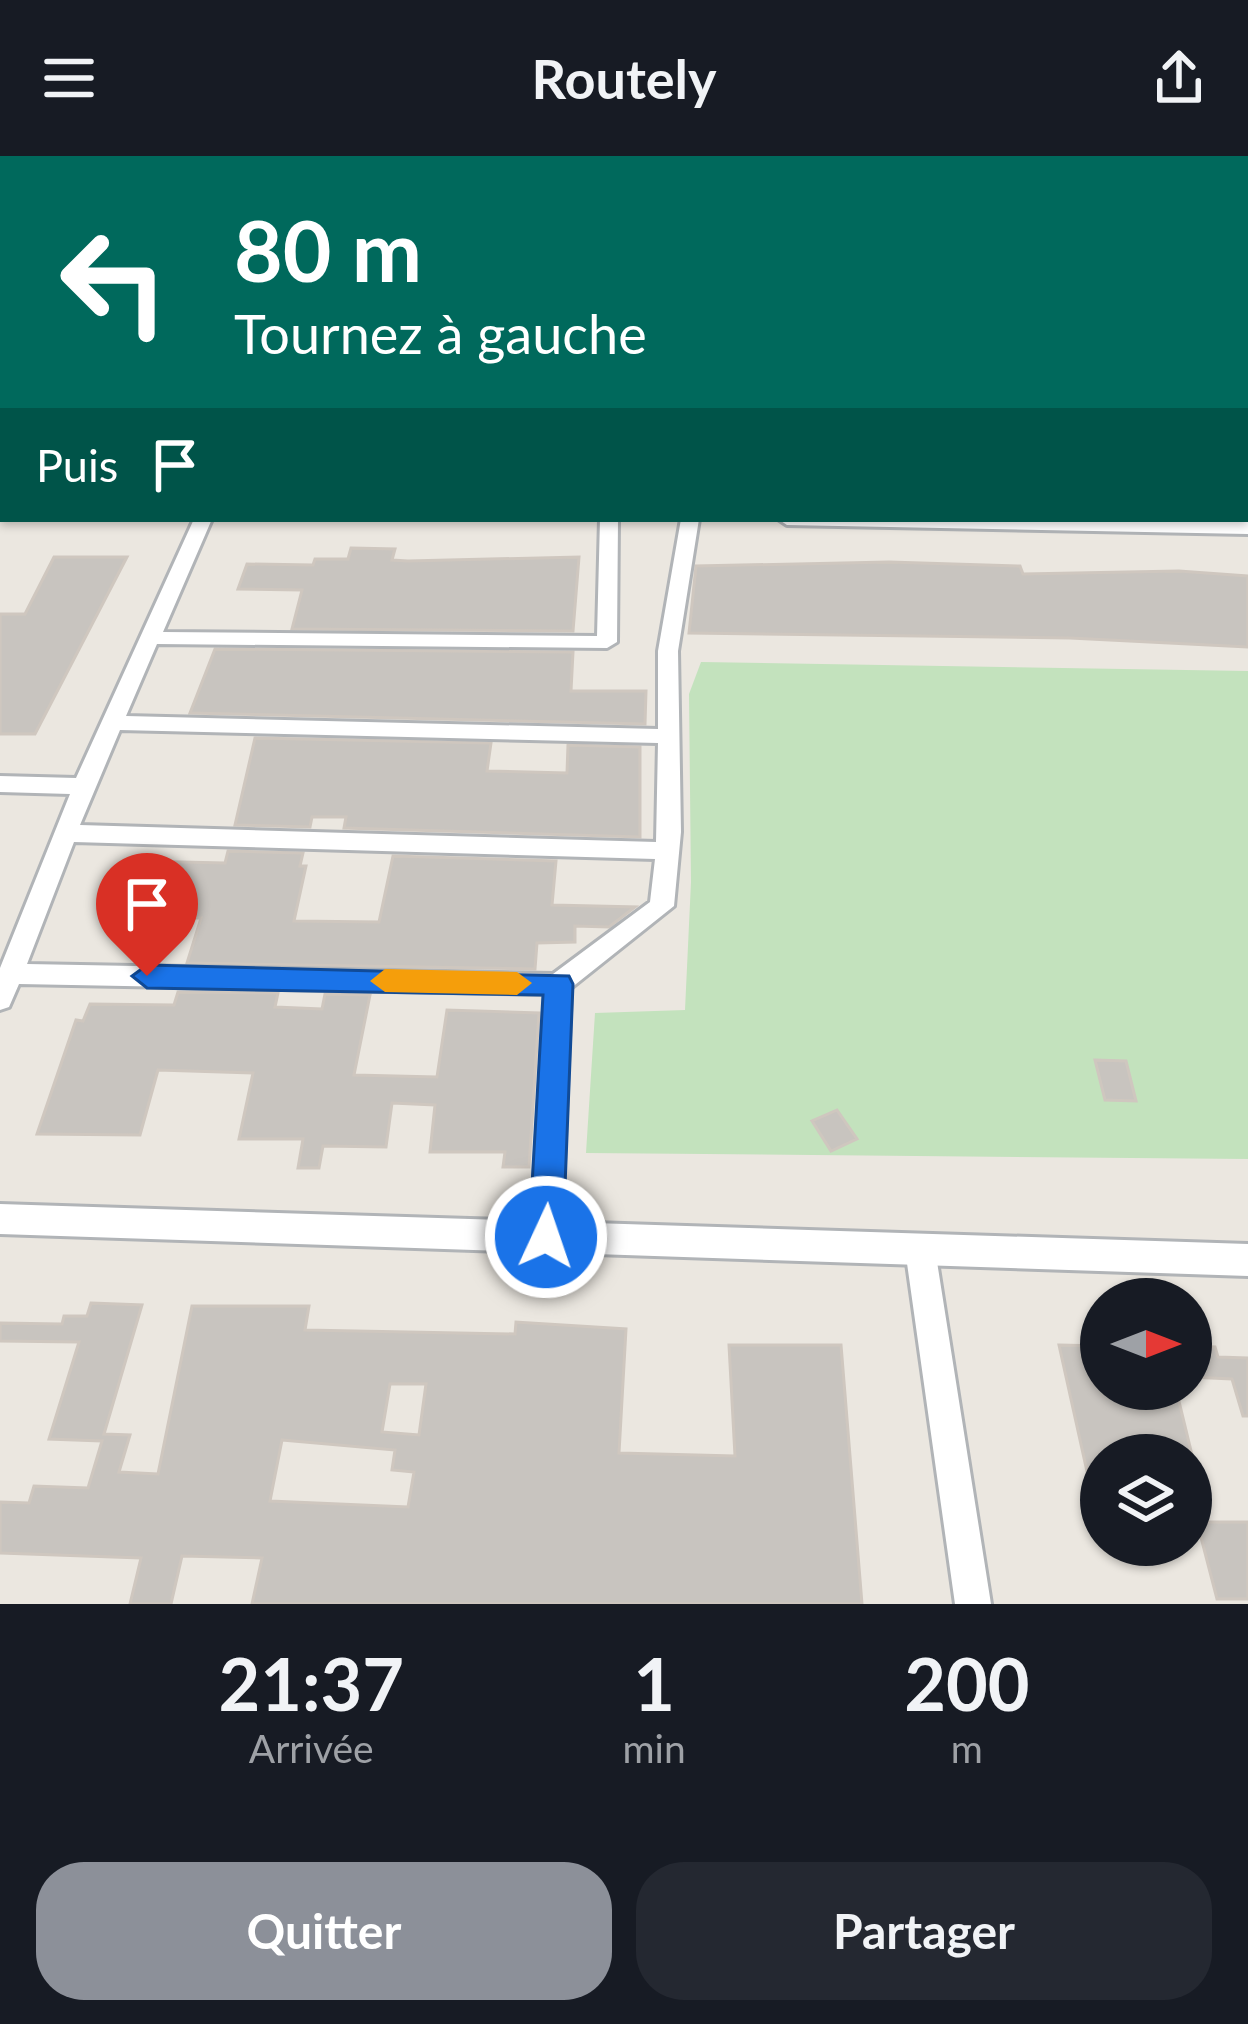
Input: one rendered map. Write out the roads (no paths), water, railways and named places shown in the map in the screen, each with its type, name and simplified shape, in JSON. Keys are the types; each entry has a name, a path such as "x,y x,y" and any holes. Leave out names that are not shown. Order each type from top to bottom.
{"street":[{"path":"202,522 84,785 5,987 558,984 662,906 667,851 668,651 690,522"},
{"path":"150,638 607,642 609,522"},
{"path":"961,522 1248,528"},
{"path":"113,723 664,736"},
{"path":"0,784 84,785"},
{"path":"65,833 667,851"},
{"path":"546,1237 558,984"},
{"path":"0,1219 1248,1260"},
{"path":"920,1250 974,1604"}]}
